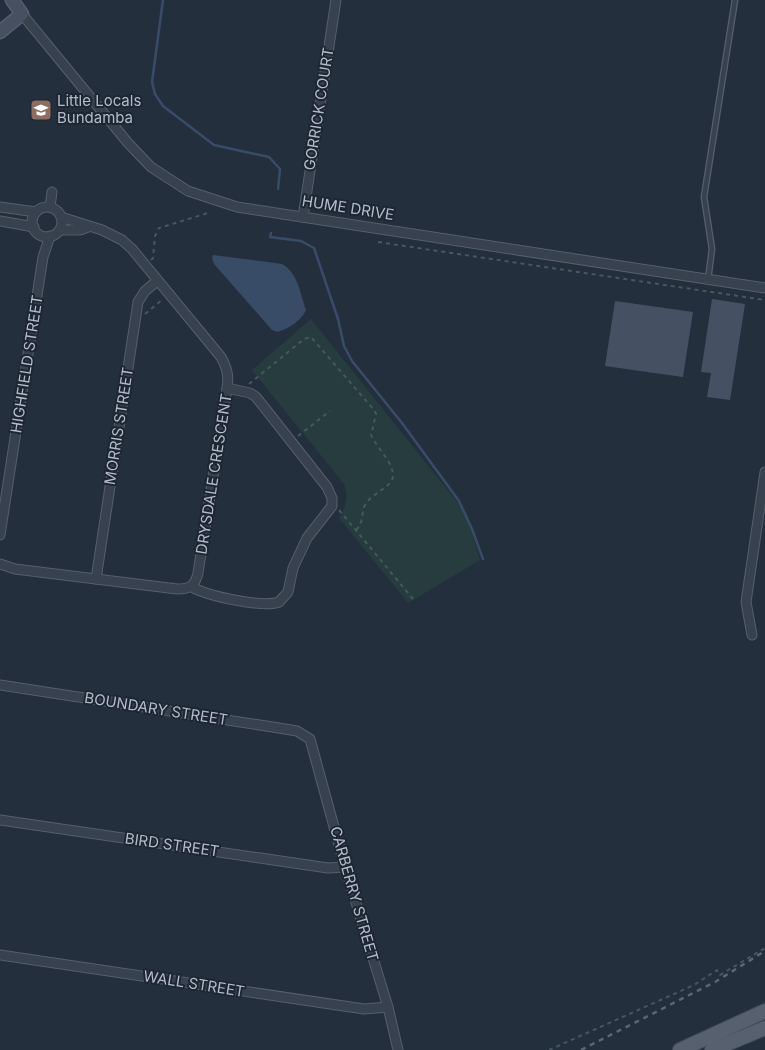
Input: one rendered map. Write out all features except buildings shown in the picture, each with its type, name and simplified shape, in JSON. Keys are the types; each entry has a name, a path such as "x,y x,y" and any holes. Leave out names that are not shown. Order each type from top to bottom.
{"main road":[{"path":"680,1050 765,1011"},
{"path":"712,1050 765,1028"}],"street":[{"name":"HUME DRIVE","path":"12,0 128,143 164,177 188,191 213,201 303,217 765,288"},
{"name":"GORRICK COURT","path":"303,217 336,0"},
{"path":"0,32 22,14"},
{"path":"50,207 52,192"},
{"path":"0,208 36,212 50,207 61,217 60,230 46,236 34,226 0,221"},
{"path":"34,226 36,212"},
{"name":"DRYSDALE CRESCENT","path":"61,217 102,230 122,240 132,249 222,357 228,370 227,388 198,573 192,587"},
{"name":"DRYSDALE CRESCENT","path":"60,230 80,230 88,227"},
{"name":"HIGHFIELD STREET","path":"0,535 46,236"},
{"name":"MORRIS STREET","path":"96,579 138,302 145,291 157,281"},
{"path":"0,564 15,569 177,589 192,587 206,594 266,604 280,602 288,592 293,568 307,538 330,510 333,502 328,487 256,397 250,393 227,388"},
{"path":"752,635 746,602 762,513 765,472"},
{"name":"BOUNDARY STREET","path":"0,686 280,728 297,731 310,739"},
{"name":"CARBERRY STREET","path":"310,739 345,866 388,1007 398,1050"},
{"name":"BIRD STREET","path":"0,820 328,868 345,866"},
{"name":"WALL STREET","path":"0,955 364,1009 388,1007"}],"lane":[{"path":"708,280 712,249 704,197 735,0"}],"path":[{"path":"149,261 153,258 155,236 159,228 208,213"},
{"path":"378,242 765,300"},
{"path":"244,383 249,384 304,339 311,336 374,410 376,414 371,435 391,466 393,476 392,481 364,506 360,526 356,530"},
{"path":"298,436 330,411"},
{"path":"339,510 413,599"},
{"path":"549,1050 694,985 712,971 717,970 720,975 765,948"}],"green space":[{"path":"311,319 466,513 480,560 408,603 339,518 346,501 344,484 252,370"}],"water":[{"path":"213,255 282,264 292,273 298,284 306,310 304,314 294,324 278,332 272,330 214,264"}],"waterway":[{"path":"163,0 152,82 155,94 163,106 214,145 269,157 280,169 278,189"},
{"path":"271,233 270,237 301,241 314,248 338,319 344,346 352,361 402,423 459,501 483,559"}],"railway":[{"path":"581,1050 715,982 765,951"}],"place":[{"name":"Little Locals Bundamba","path":"41,110"}]}
